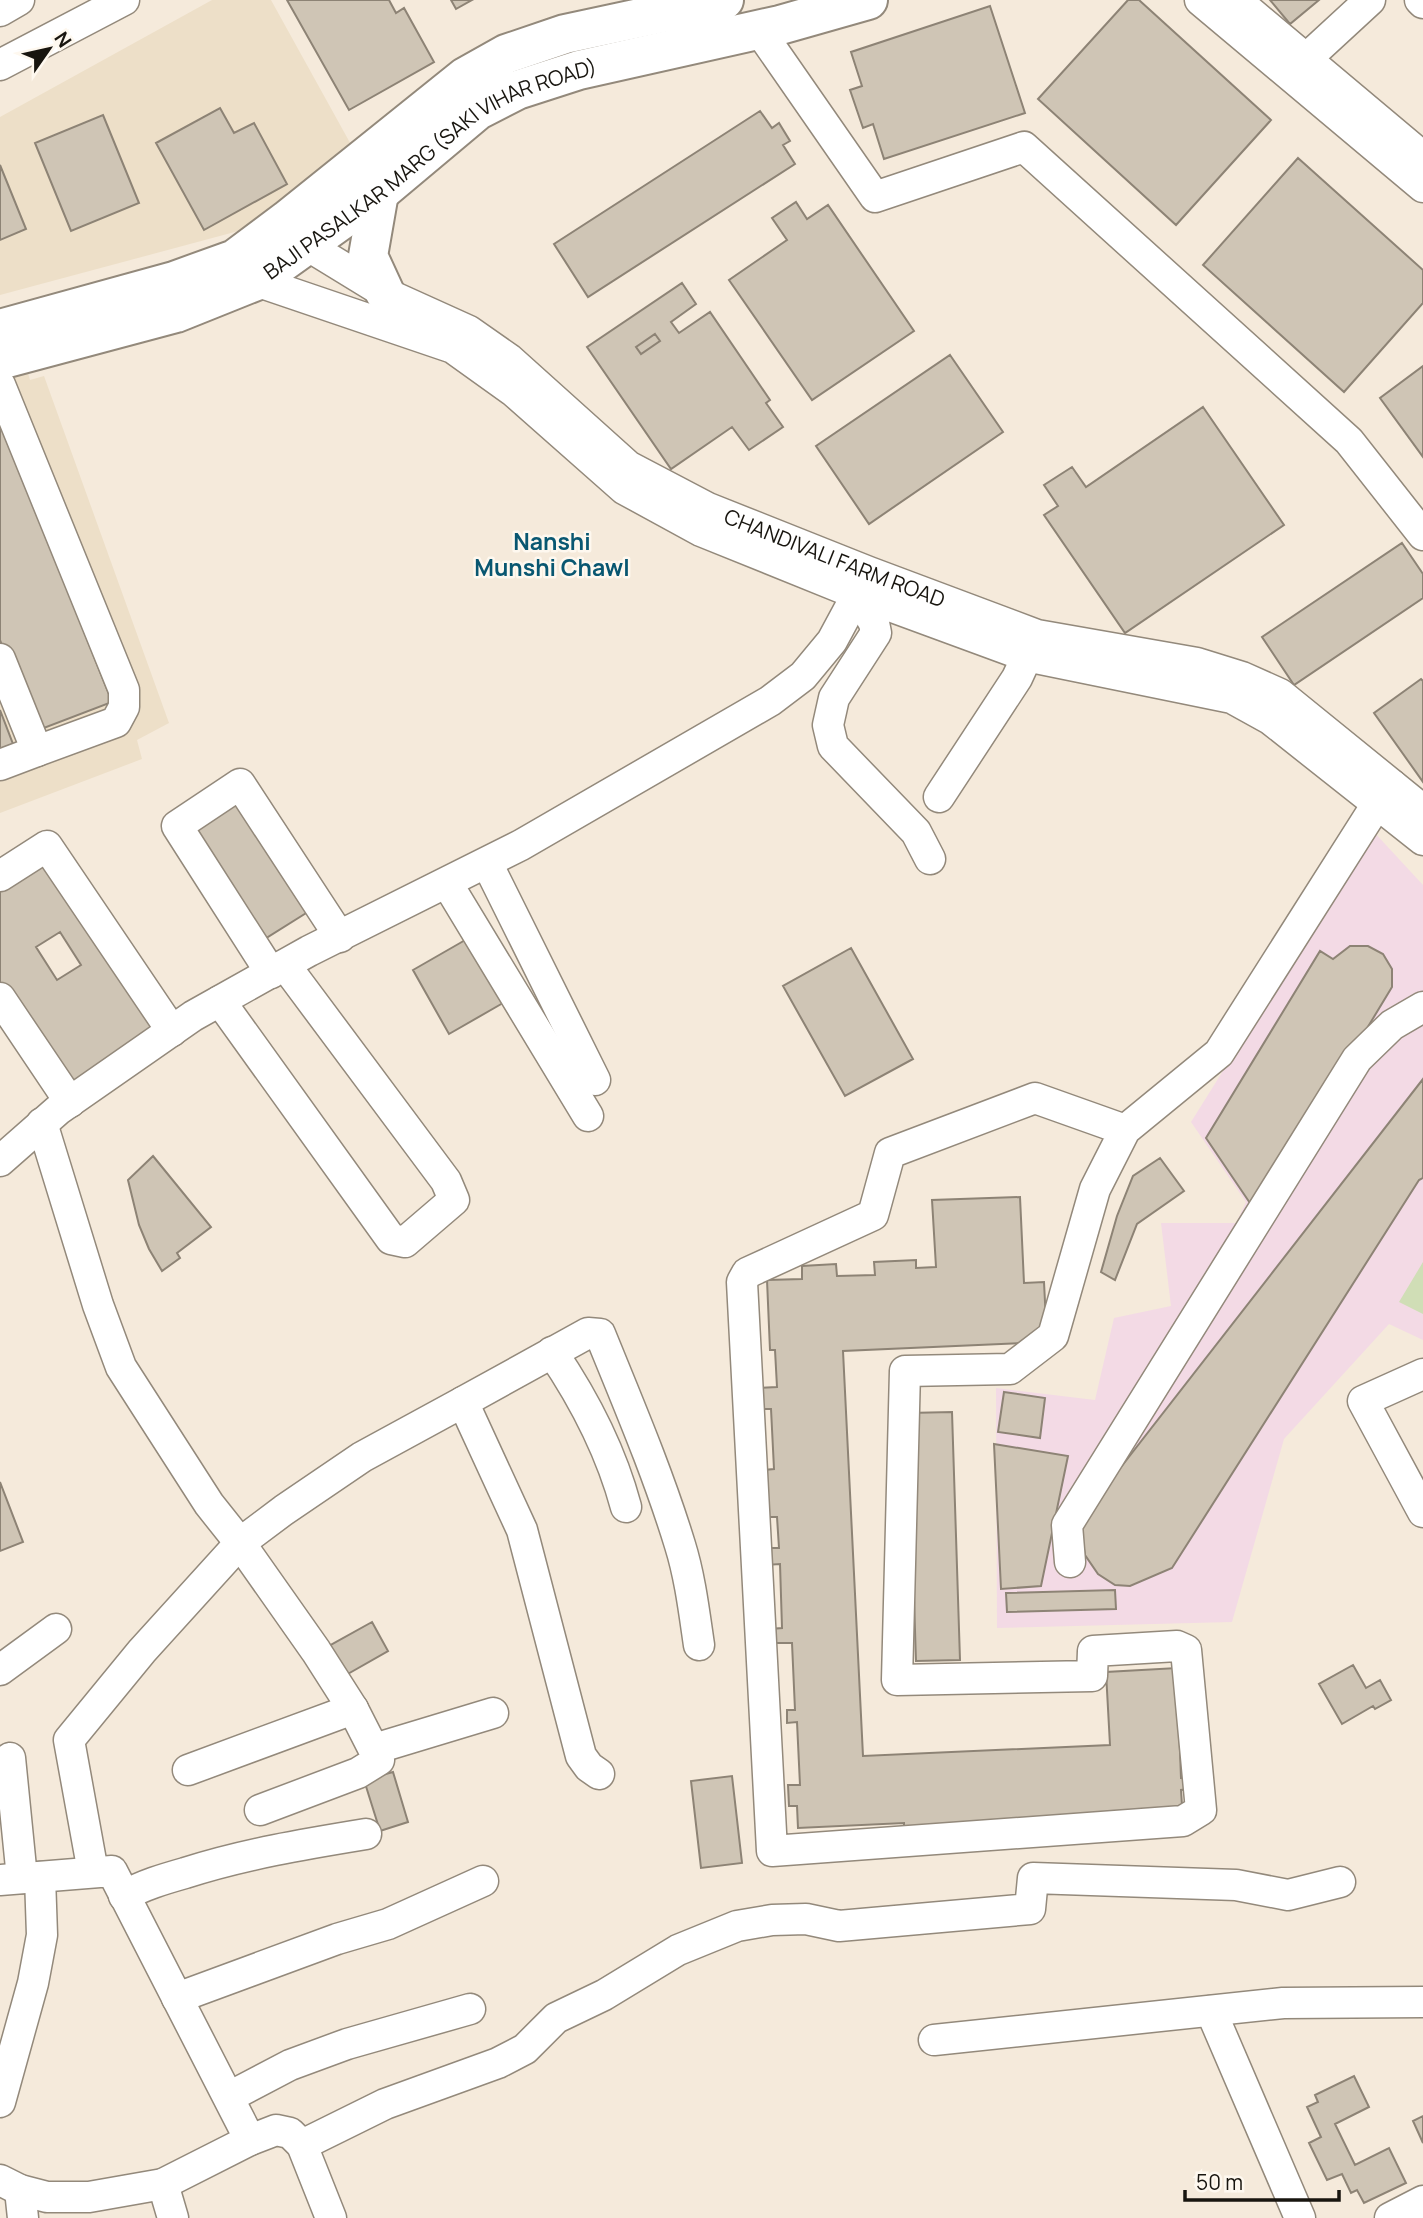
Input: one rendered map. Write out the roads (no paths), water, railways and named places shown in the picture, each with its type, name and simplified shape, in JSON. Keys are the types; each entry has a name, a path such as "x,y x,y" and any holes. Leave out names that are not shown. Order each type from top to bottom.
{"main road":[{"name":"BAJI PASALKAR MARG (SAKI VIHAR ROAD)","path":"0,360 176,313 245,270 296,232 464,77 506,54 565,34 724,0"},
{"name":"BAJI PASALKAR MARG (SAKI VIHAR ROAD)","path":"296,232 379,193 478,110 517,90 771,18 868,0"},
{"path":"379,193 368,256 385,293"},
{"name":"BAJI PASALKAR MARG (SAKI VIHAR ROAD)","path":"0,329 174,281 245,270"}],"street":[{"path":"0,11 19,0"},
{"path":"0,65 124,0"},
{"path":"1200,0 1311,70 1423,157"},
{"path":"1236,0 1311,70 1423,187"},
{"path":"1311,70 1370,0"},
{"path":"771,18 875,197 1024,148 1349,441 1423,535"},
{"path":"296,232 385,293 468,331 509,359 589,444 624,489 701,531 863,583 1032,646 1282,712 1385,795 1423,840"},
{"path":"245,270 453,348 589,444"},
{"path":"0,385 124,690 124,707 116,722 0,765"},
{"path":"863,583 876,633 834,698 828,725 833,746 916,832 930,859"},
{"path":"0,1161 70,1102 220,1001 487,863 770,701 803,676 832,641 863,583"},
{"path":"939,797 1017,678 1032,646"},
{"path":"0,659 37,751"},
{"path":"220,1001 391,1239 405,1242 454,1200 446,1181 278,969 177,826 240,784 340,937"},
{"path":"1385,795 1423,810"},
{"path":"1125,1130 1035,1098 890,1153 873,1215 747,1273 742,1282 772,1851 1183,1821 1201,1810 1186,1650 1177,1646 1093,1651 1092,1676 897,1680 905,1371 1010,1370 1053,1336 1095,1189 1125,1130 1219,1053 1385,795"},
{"path":"0,876 47,846 172,1031"},
{"path":"487,863 595,1080"},
{"path":"447,883 588,1116"},
{"path":"0,998 70,1102"},
{"path":"1070,1562 1068,1525 1357,1059 1392,1025 1423,1007"},
{"path":"42,1124 98,1305 121,1367 209,1504 240,1543 316,1651 353,1709 379,1760 358,1773 260,1810"},
{"path":"93,1872 69,1740 142,1651 240,1543 362,1457 588,1333 600,1334 648,1455 680,1545 689,1581 699,1645"},
{"path":"552,1352 586,1409 618,1476 626,1507"},
{"path":"1423,1374 1363,1401 1423,1512"},
{"path":"463,1402 522,1530 581,1756 589,1768 599,1774"},
{"path":"0,1670 56,1629"},
{"path":"188,1770 353,1709"},
{"path":"374,1749 493,1713"},
{"path":"0,2102 33,1983 42,1935 21,1878 9,1758"},
{"path":"124,1896 139,1887 211,1865 263,1852 366,1834"},
{"path":"21,1878 112,1871 250,2140"},
{"path":"302,2145 385,2104 498,2063 525,2049 556,2018 604,1995 678,1950 737,1926 772,1920 806,1919 839,1926 1030,1909 1033,1878 1236,1885 1288,1895 1340,1882"},
{"path":"177,1998 337,1939 388,1924 483,1881"},
{"path":"934,2040 1283,2003 1423,2002"},
{"path":"229,2097 290,2065 347,2044 470,2008"},
{"path":"1211,2011 1300,2218"},
{"path":"15,2196 89,2197 163,2184 250,2140 276,2130 290,2133 302,2145 331,2218"},
{"path":"163,2184 173,2218"},
{"path":"1390,2218 1423,2201"}],"district":[{"name":"Nanshi Munshi Chawl","path":"552,554"}]}
